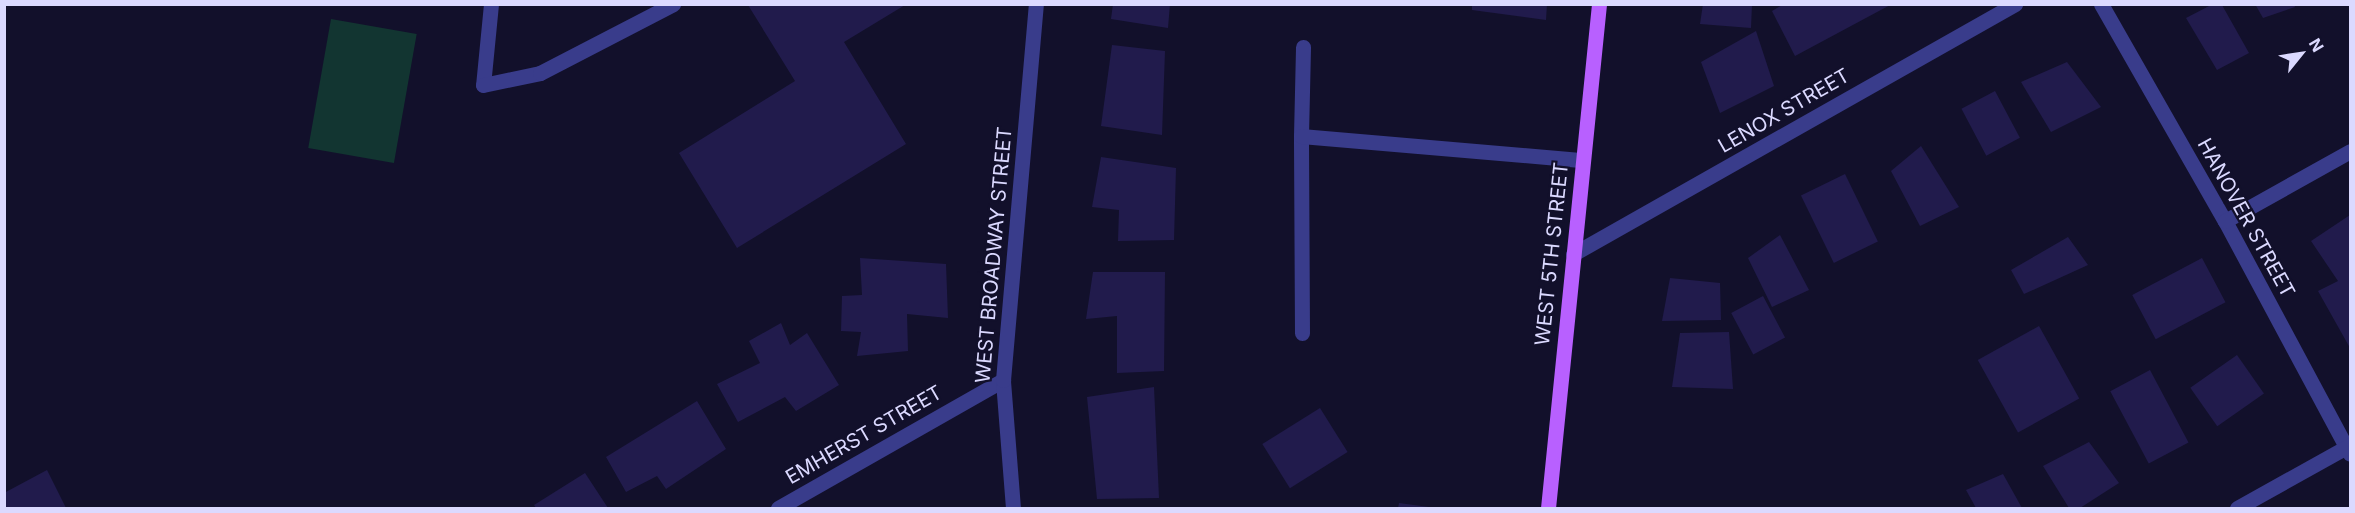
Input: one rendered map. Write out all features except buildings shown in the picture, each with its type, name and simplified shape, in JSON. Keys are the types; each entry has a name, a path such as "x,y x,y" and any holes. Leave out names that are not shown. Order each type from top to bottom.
{"main road":[{"name":"WEST 5TH STREET","path":"1548,508 1599,4"}],"street":[{"path":"491,4 483,86 540,73 673,4"},
{"name":"WEST BROADWAY STREET","path":"1013,508 1003,380 1036,4"},
{"name":"LENOX STREET","path":"1573,254 2014,4"},
{"name":"HANOVER STREET","path":"2101,4 2225,221 2349,449"},
{"path":"1302,333 1303,47"},
{"path":"1301,136 1583,160"},
{"path":"2225,221 2350,151"},
{"name":"EMHERST STREET","path":"778,508 1003,380"},
{"path":"2237,508 2349,449"}],"green space":[{"path":"331,19 417,34 394,163 308,148"}]}
